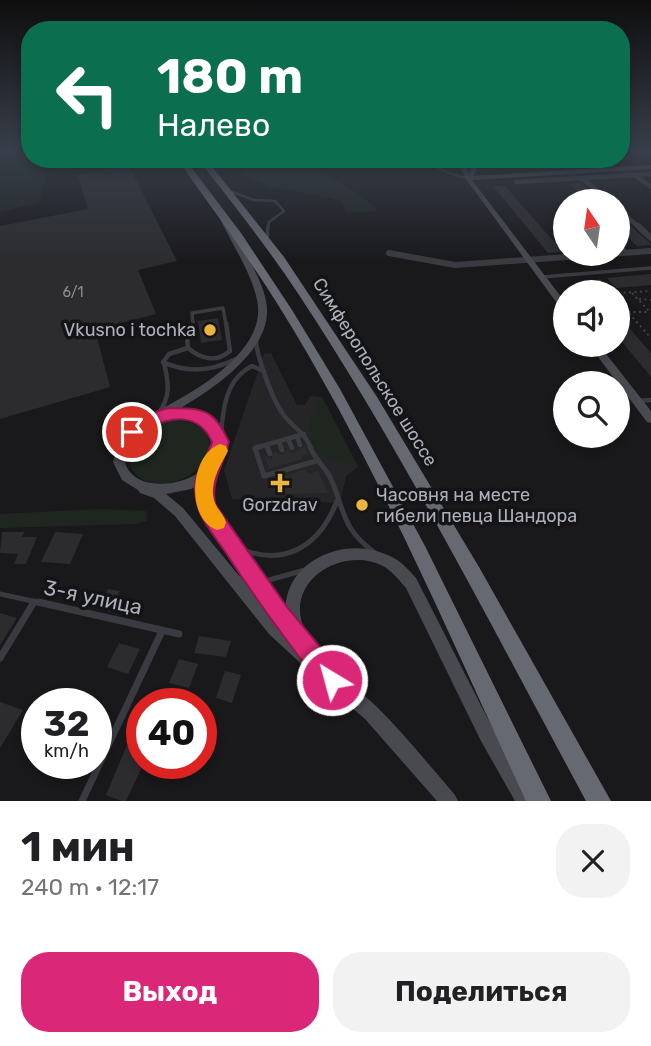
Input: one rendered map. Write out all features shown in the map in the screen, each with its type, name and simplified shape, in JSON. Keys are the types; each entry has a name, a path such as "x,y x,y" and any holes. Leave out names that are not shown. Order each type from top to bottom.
{"highway":[{"name":"Симферопольское шоссе","path":"208,188 279,298 335,394 387,491 539,801"},
{"name":"Симферопольское шоссе","path":"226,188 267,240 345,356 418,476 599,801"}],"street":[{"path":"476,188 553,292"},
{"path":"215,203 260,295 263,312 256,337 221,376 189,399 132,432 120,453 120,465 124,475 144,489 158,494 179,512 274,629 371,713 449,801"},
{"path":"630,220 651,238"},
{"path":"630,253 651,251"},
{"path":"389,253 455,265 553,258"},
{"path":"603,357 651,419"},
{"path":"144,489 160,491 177,488 206,473 215,463 221,442 213,424 204,418 181,413 155,417"},
{"path":"332,680 299,637 292,616 292,601 297,587 312,568 329,559 349,554 381,558 396,566 411,583 487,735 525,801"}],"lane":[{"path":"229,191 254,200 275,201 284,211 269,222 267,240"},
{"path":"541,277 651,268"},
{"path":"223,308 230,351 226,356 211,359 193,353 188,348 187,336 193,328 192,313 223,308"},
{"path":"256,337 257,354 283,414 305,434 316,461 330,476 343,517 355,538 381,558"},
{"path":"163,362 169,354 188,348"},
{"path":"163,362 179,369 210,369 241,356"},
{"path":"155,417 169,397 171,387 163,362"},
{"path":"221,442 222,416 235,379 240,372 252,366 257,366 264,372"},
{"path":"637,401 651,400"},
{"path":"305,434 254,448 264,476 316,461"},
{"path":"297,436 300,445"},
{"path":"288,439 292,447"},
{"path":"279,441 282,450"},
{"path":"266,445 270,454"},
{"path":"305,455 308,463"},
{"path":"296,458 299,466"},
{"path":"206,473 206,506 279,615 299,637"},
{"path":"230,544 244,553 256,556 277,557 294,552 313,542 329,524 337,500"},
{"path":"224,570 243,582 258,583 312,568"},
{"name":"3-я улица","path":"0,594 179,634"},
{"path":"0,658 34,602"},
{"path":"82,801 162,631"}],"path":[{"path":"631,292 651,291"},
{"path":"631,292 651,312"},
{"path":"638,299 651,300"},
{"path":"645,307 651,306"},
{"path":"630,312 651,312"},
{"path":"630,315 651,338"},
{"path":"644,330 651,329"}],"shaded area":[{"path":"0,188 43,188 39,203 0,212"},
{"path":"283,188 349,188 379,211 346,213 340,201"},
{"path":"271,353 297,405 305,405 310,396 322,397 358,467 346,476 340,503 232,499 224,470 264,354"},
{"path":"322,397 358,467 356,468 317,453 310,424 313,412"},
{"path":"172,420 193,424 206,433 209,444 206,457 198,468 185,478 168,483 142,479 131,468 132,446 145,431"},
{"path":"102,509 146,511 147,521 134,524 0,528 0,514"}],"building":[{"path":"82,188 140,188 177,261 138,270 156,314 95,330 110,387 0,419 0,226 88,209"},
{"path":"495,188 507,188 553,241 553,253 548,253"},
{"path":"630,226 651,244 637,246 630,239"},
{"path":"651,274 651,285 630,287 630,280 607,278"},
{"name":"Vkusno i tochka","path":"218,318 222,340 201,343 198,321"},
{"path":"630,329 651,353 651,377 630,352"},
{"path":"305,446 308,454 301,456 302,459 269,469 264,455 271,459 275,452 283,455 287,449 292,453"},
{"path":"306,469 308,474 318,471 328,493 276,494 271,480"},
{"path":"2,532 24,532 22,537 37,537 26,564 14,564 18,554 0,553"},
{"path":"55,532 83,534 70,564 41,562"},
{"path":"108,589 120,591 110,612 98,609"},
{"path":"0,613 17,618 0,645"},
{"path":"199,636 231,641 226,657 194,653"},
{"path":"119,643 140,649 128,674 107,667"},
{"path":"179,659 198,664 189,688 169,683"},
{"path":"225,671 241,675 232,703 217,698"},
{"path":"0,702 21,709 21,713 0,748"},
{"path":"126,747 126,779 136,779 126,801 106,795"}],"slow traffic":[{"path":"217,522 206,506 204,488 206,473 215,463 220,451"}],"place":[{"name":"Vkusno i tochka","path":"210,330"},
{"name":"Gorzdrav","path":"280,483"},
{"name":"Часовня на месте гибели певца Шандора","path":"362,505"}],"route":[{"path":"132,432 155,417 168,414 193,414 213,424 221,442 220,453 206,473 206,506 279,615 332,680"}]}
